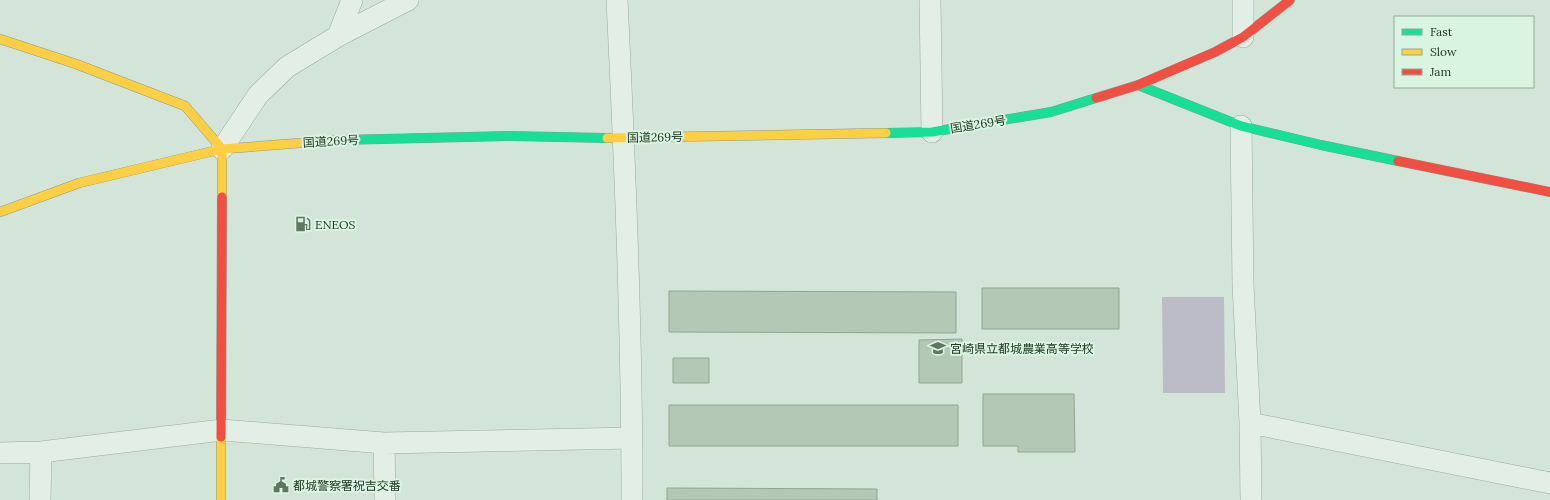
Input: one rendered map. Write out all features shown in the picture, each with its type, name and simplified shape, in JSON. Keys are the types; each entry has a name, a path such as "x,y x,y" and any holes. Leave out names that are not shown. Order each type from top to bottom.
{"main road":[{"name":"国道269号","path":"0,212 78,183 222,149 326,140 509,136 624,138 932,132 1051,112 1138,85 1215,52 1243,37 1290,0"},
{"path":"0,39 76,64 186,106 222,149 221,500"},
{"path":"1138,85 1241,126 1321,145 1550,192"}],"street":[{"path":"338,36 352,0"},
{"path":"222,149 258,95 287,67 338,36 408,0"},
{"path":"617,0 624,138 632,438 632,500"},
{"path":"930,0 932,132"},
{"path":"1243,0 1243,37"},
{"path":"1241,126 1243,285 1250,423 1251,500"},
{"path":"1250,423 1550,483"},
{"path":"0,453 41,452 222,430 384,443 632,438"},
{"path":"384,443 385,500"},
{"path":"40,500 41,452"}],"shaded area":[{"path":"1162,297 1224,297 1225,393 1163,393"}],"building":[{"path":"982,288 1119,288 1119,329 982,329"},
{"path":"669,291 956,292 956,333 669,332"},
{"path":"962,339 962,383 919,383 919,340"},
{"path":"673,358 709,358 709,383 673,383"},
{"path":"983,394 1074,394 1075,452 1018,452 1018,446 983,446"},
{"path":"669,405 958,405 958,446 669,446"},
{"path":"667,488 877,489 877,500 667,500"}],"traffic: fast":[{"path":"1138,85 1241,126 1398,161"},
{"path":"886,133 932,132 1051,112 1096,98"},
{"path":"340,140 509,136 607,138"}],"traffic: slow":[{"path":"0,39 76,64 185,106 222,149 222,197"},
{"path":"607,138 886,133"},
{"path":"0,212 79,183 222,149 340,140"},
{"path":"221,437 221,500"}],"traffic: jam":[{"path":"1096,98 1138,85 1215,52 1243,37 1290,0"},
{"path":"1398,161 1550,192"},
{"path":"221,437 222,197"}],"place":[{"name":"ENEOS","path":"303,224"},
{"name":"宮崎県立都城農業高等学校","path":"938,348"},
{"name":"都城警察署祝吉交番","path":"281,485"}]}
